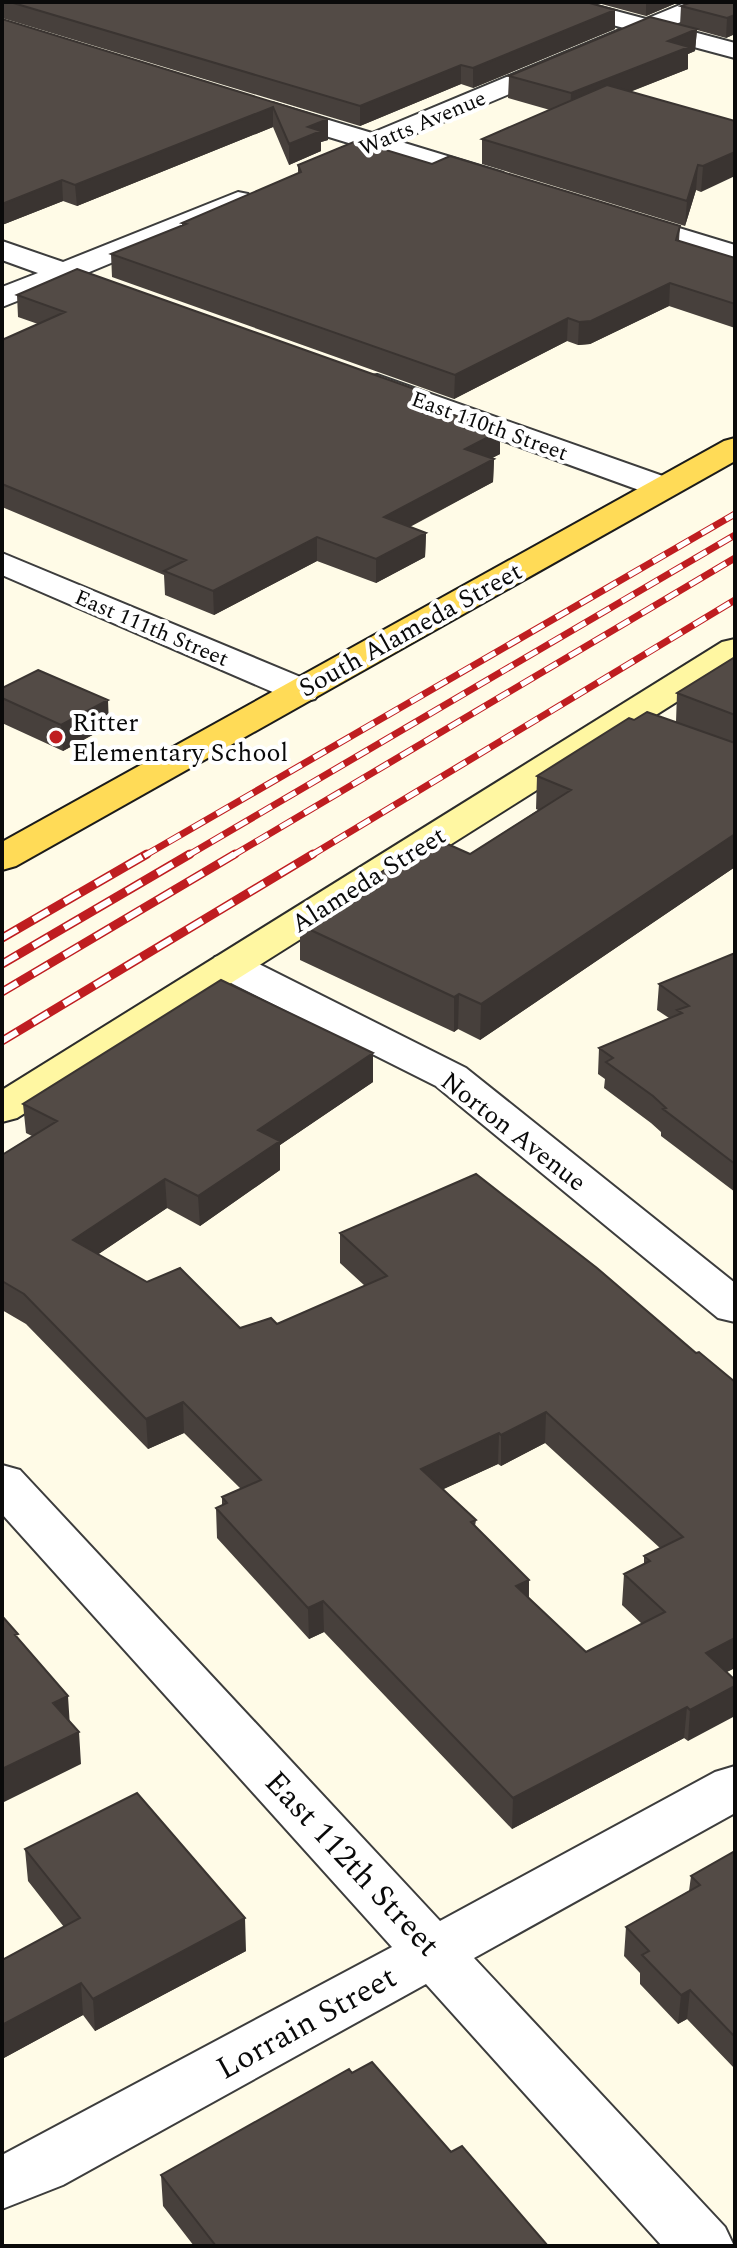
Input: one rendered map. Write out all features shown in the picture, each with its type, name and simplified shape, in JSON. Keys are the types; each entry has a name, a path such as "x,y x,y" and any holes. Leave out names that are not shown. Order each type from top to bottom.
{"main road":[{"name":"South Alameda Street","path":"2,858 735,448"}],"street":[{"path":"554,2 735,51"},
{"name":"Watts Avenue","path":"344,155 708,2"},
{"path":"254,105 524,189"},
{"path":"2,298 255,192"},
{"path":"599,212 735,254"},
{"path":"2,250 109,288"},
{"name":"East 110th Street","path":"349,374 662,487"},
{"name":"East 111th Street","path":"2,563 302,691"},
{"name":"Alameda Street","path":"2,1109 735,650"},
{"path":"623,720 669,739"},
{"name":"Norton Avenue","path":"230,966 451,1077 735,1307"},
{"name":"East 112th Street","path":"2,1482 702,2246"},
{"name":"Lorrain Street","path":"2,2183 41,2167 735,1787"}],"building":[{"path":"10,2 586,2 615,10 473,68 461,65 360,106"},
{"path":"692,2 735,2 735,15 727,18 681,6"},
{"path":"650,17 697,29 668,41 689,47 571,93 509,76"},
{"path":"2,19 328,119 308,127 321,131 289,144 273,107 75,185 62,180 2,204"},
{"path":"607,85 735,121 735,152 703,166 698,165 687,201 482,139"},
{"path":"356,141 432,164 450,156 680,226 676,240 735,258 735,304 670,283 591,321 579,322 568,318 455,375 111,254 301,172 298,165"},
{"path":"77,269 423,392 417,395 434,401 425,405 500,431 465,449 494,459 384,517 426,533 376,559 317,537 213,591 164,571 186,560 2,484 2,340 65,312 17,295"},
{"path":"735,657 735,715 677,693"},
{"path":"38,670 108,700 61,725 2,698 2,688"},
{"path":"647,712 735,743 735,834 481,1004 459,994 454,997 300,925 434,838 470,854 571,790 537,776 629,718 634,720"},
{"path":"735,953 735,1164 663,1109 666,1108 653,1096 606,1062 613,1058 599,1048 682,1013 677,1010 689,1006 659,984"},
{"path":"221,980 373,1053 258,1130 280,1141 198,1196 165,1179 73,1240 147,1282 180,1268 240,1328 271,1318 277,1324 387,1276 340,1233 476,1174 597,1268 696,1353 699,1352 735,1382 735,1638 706,1653 735,1680 735,1686 690,1710 687,1707 513,1798 323,1601 308,1608 216,1508 227,1503 222,1497 261,1480 183,1402 146,1419 24,1294 2,1281 2,1155 57,1121 23,1104","holes":["546,1412 683,1537 644,1556 650,1561 624,1574 665,1612 586,1652 516,1586 529,1580 471,1522 476,1520 421,1469"]},
{"path":"2,1616 68,1696 53,1703 79,1732 2,1769"},
{"path":"137,1793 245,1918 93,1999 81,1983 2,2025 2,1960 80,1918 25,1849"},
{"path":"735,1851 735,2037 690,1990 681,1995 642,1955 649,1951 626,1927 700,1885 691,1876"},
{"path":"372,2062 451,2152 462,2146 548,2246 216,2246 161,2175 349,2069 352,2073"}],"railway":[{"path":"144,856 735,514"},
{"path":"187,856 735,535"},
{"path":"232,856 735,558"},
{"path":"310,856 735,600"},
{"path":"2,938 147,854"},
{"path":"2,964 190,854"},
{"path":"2,992 235,854"},
{"path":"2,1041 313,854"}],"place":[{"name":"Ritter Elementary School","path":"56,737"}]}
